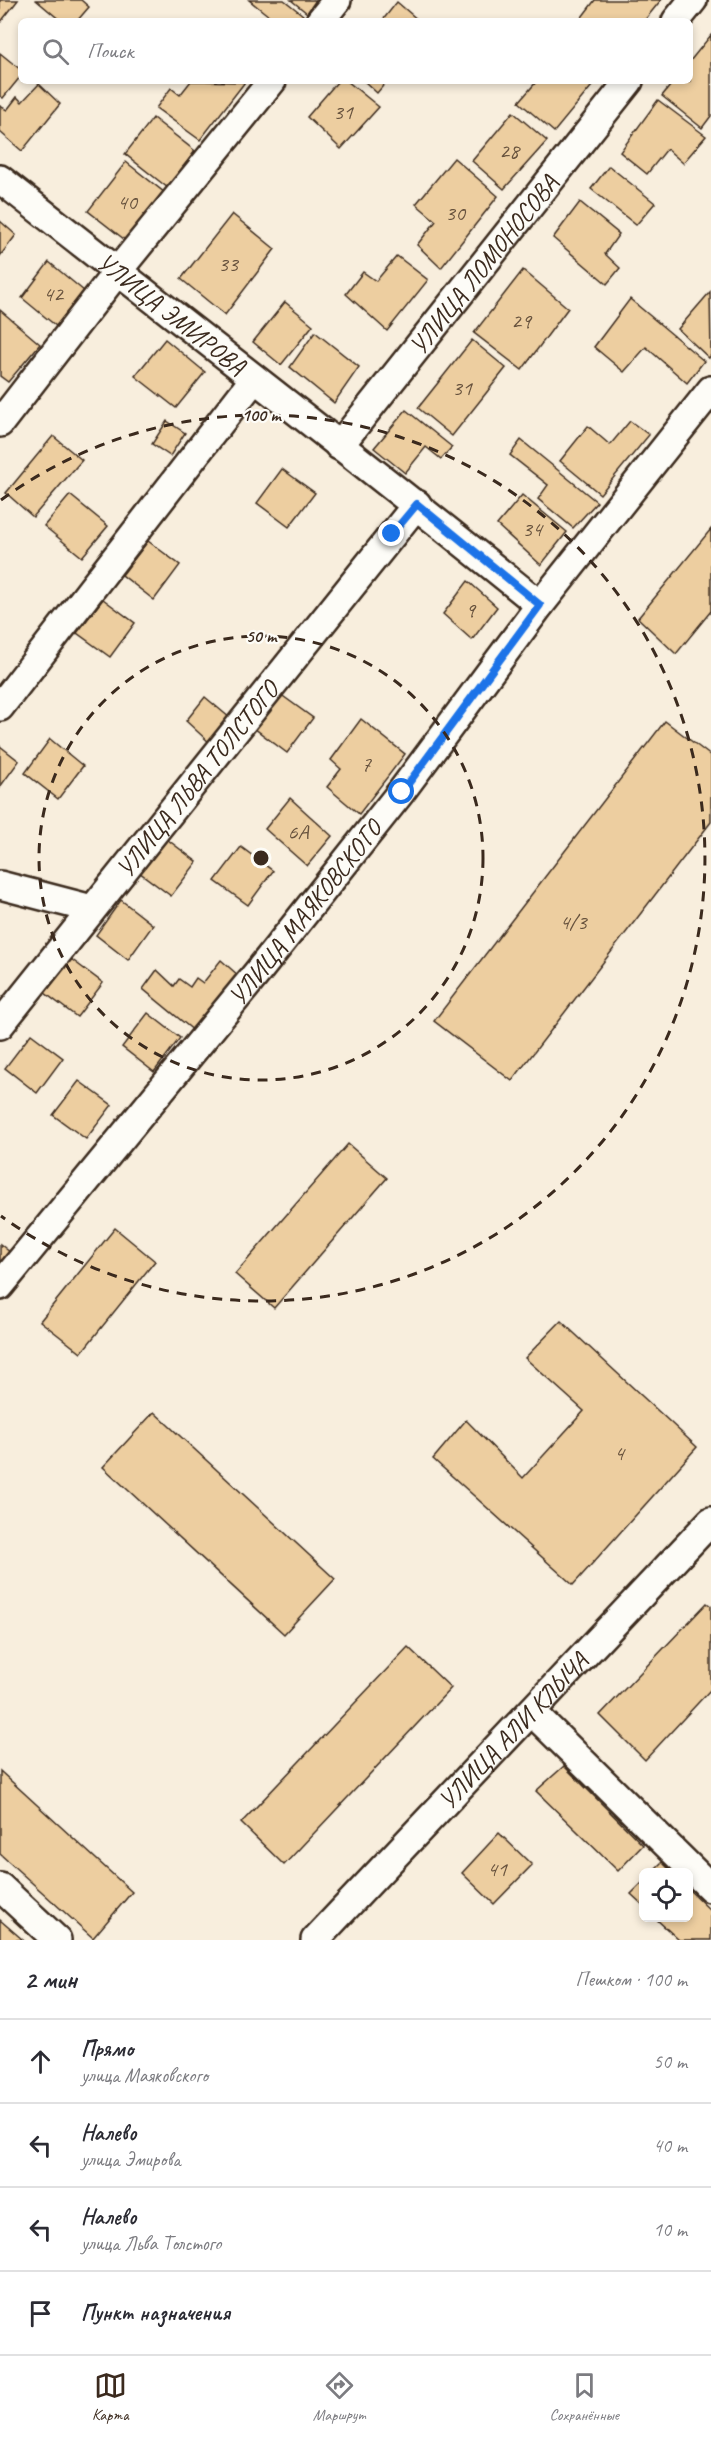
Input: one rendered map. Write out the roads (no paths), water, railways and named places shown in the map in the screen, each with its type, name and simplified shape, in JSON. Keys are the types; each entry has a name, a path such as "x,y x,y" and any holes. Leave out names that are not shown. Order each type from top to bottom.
{"street":[{"path":"322,18 337,0"},
{"path":"678,18 693,0"},
{"path":"0,423 117,272 270,84"},
{"name":"УЛИЦА ЛОМОНОСОВА","path":"339,446 627,84"},
{"name":"УЛИЦА ЭМИРОВА","path":"0,179 254,380 417,504 540,605"},
{"path":"0,707 254,380"},
{"name":"УЛИЦА МАЯКОВСКОГО","path":"0,1286 257,973 394,801 540,605 711,390"},
{"name":"УЛИЦА ЛЬВА ТОЛСТОГО","path":"0,1025 417,504"},
{"path":"0,885 92,909"},
{"name":"УЛИЦА АЛИ КЛЫЧА","path":"315,1940 711,1521"},
{"path":"532,1712 711,1888"},
{"path":"0,1887 57,1940"}]}
